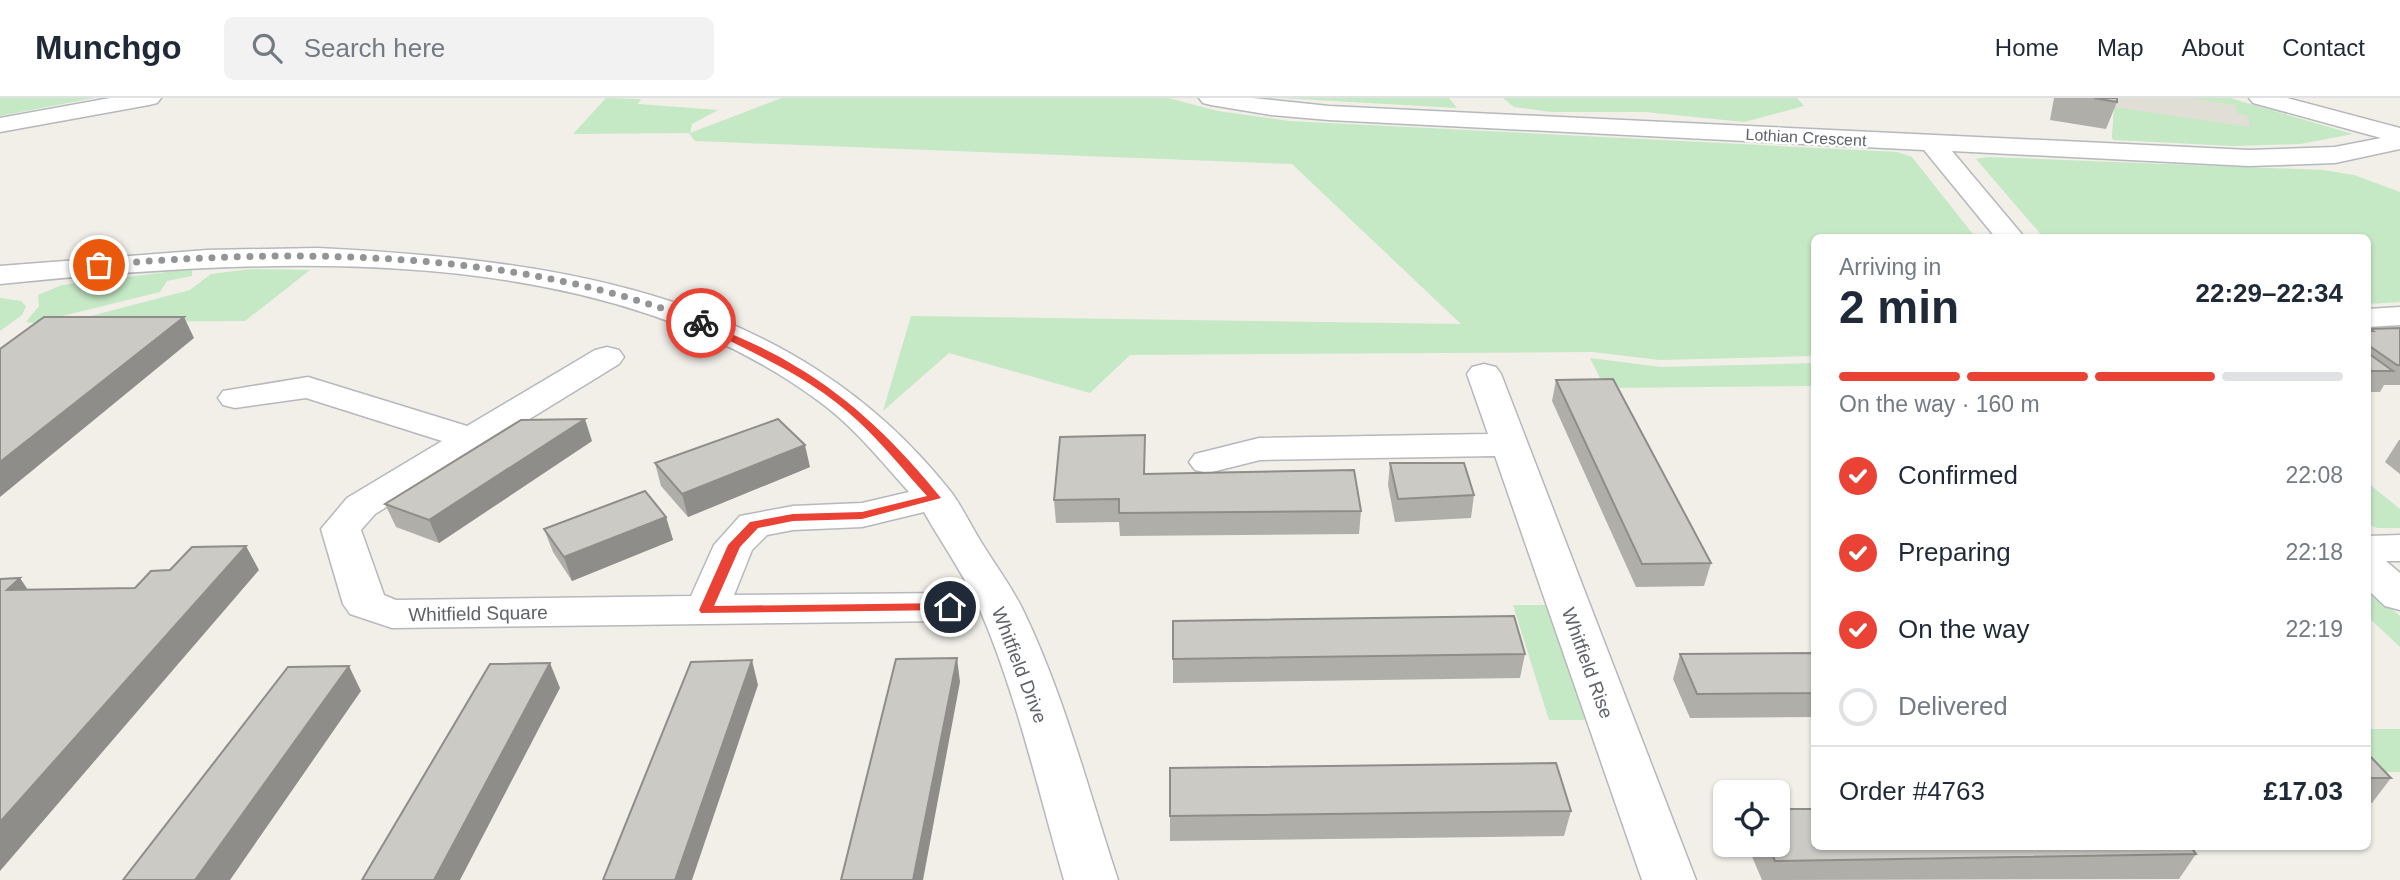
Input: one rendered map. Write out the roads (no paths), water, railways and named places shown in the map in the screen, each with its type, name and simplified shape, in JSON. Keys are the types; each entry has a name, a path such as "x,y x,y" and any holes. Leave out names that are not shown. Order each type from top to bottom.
{"street":[{"path":"0,125 149,98"},
{"name":"Lothian Crescent","path":"1211,98 1271,108 1329,113 2249,158 2335,155 2400,142"},
{"path":"2261,98 2400,136"},
{"path":"1933,144 2008,234"},
{"name":"Whitfield Drive","path":"0,275 155,260 307,257 401,260 467,267 585,288 697,322 790,366 862,418 935,498 999,606 1028,675 1091,880"},
{"path":"2371,318 2400,316"},
{"name":"Whitfield Square","path":"607,357 361,506 341,529 365,604 392,614 950,607"},
{"name":"Whitfield Rise","path":"1484,374 1669,880"},
{"path":"234,398 307,387 471,439"},
{"path":"1208,462 1259,449 1509,445"},
{"path":"706,610 734,545 754,525 793,518 862,515 935,498"},
{"path":"2371,549 2400,548"},
{"path":"2371,571 2400,596"}]}
